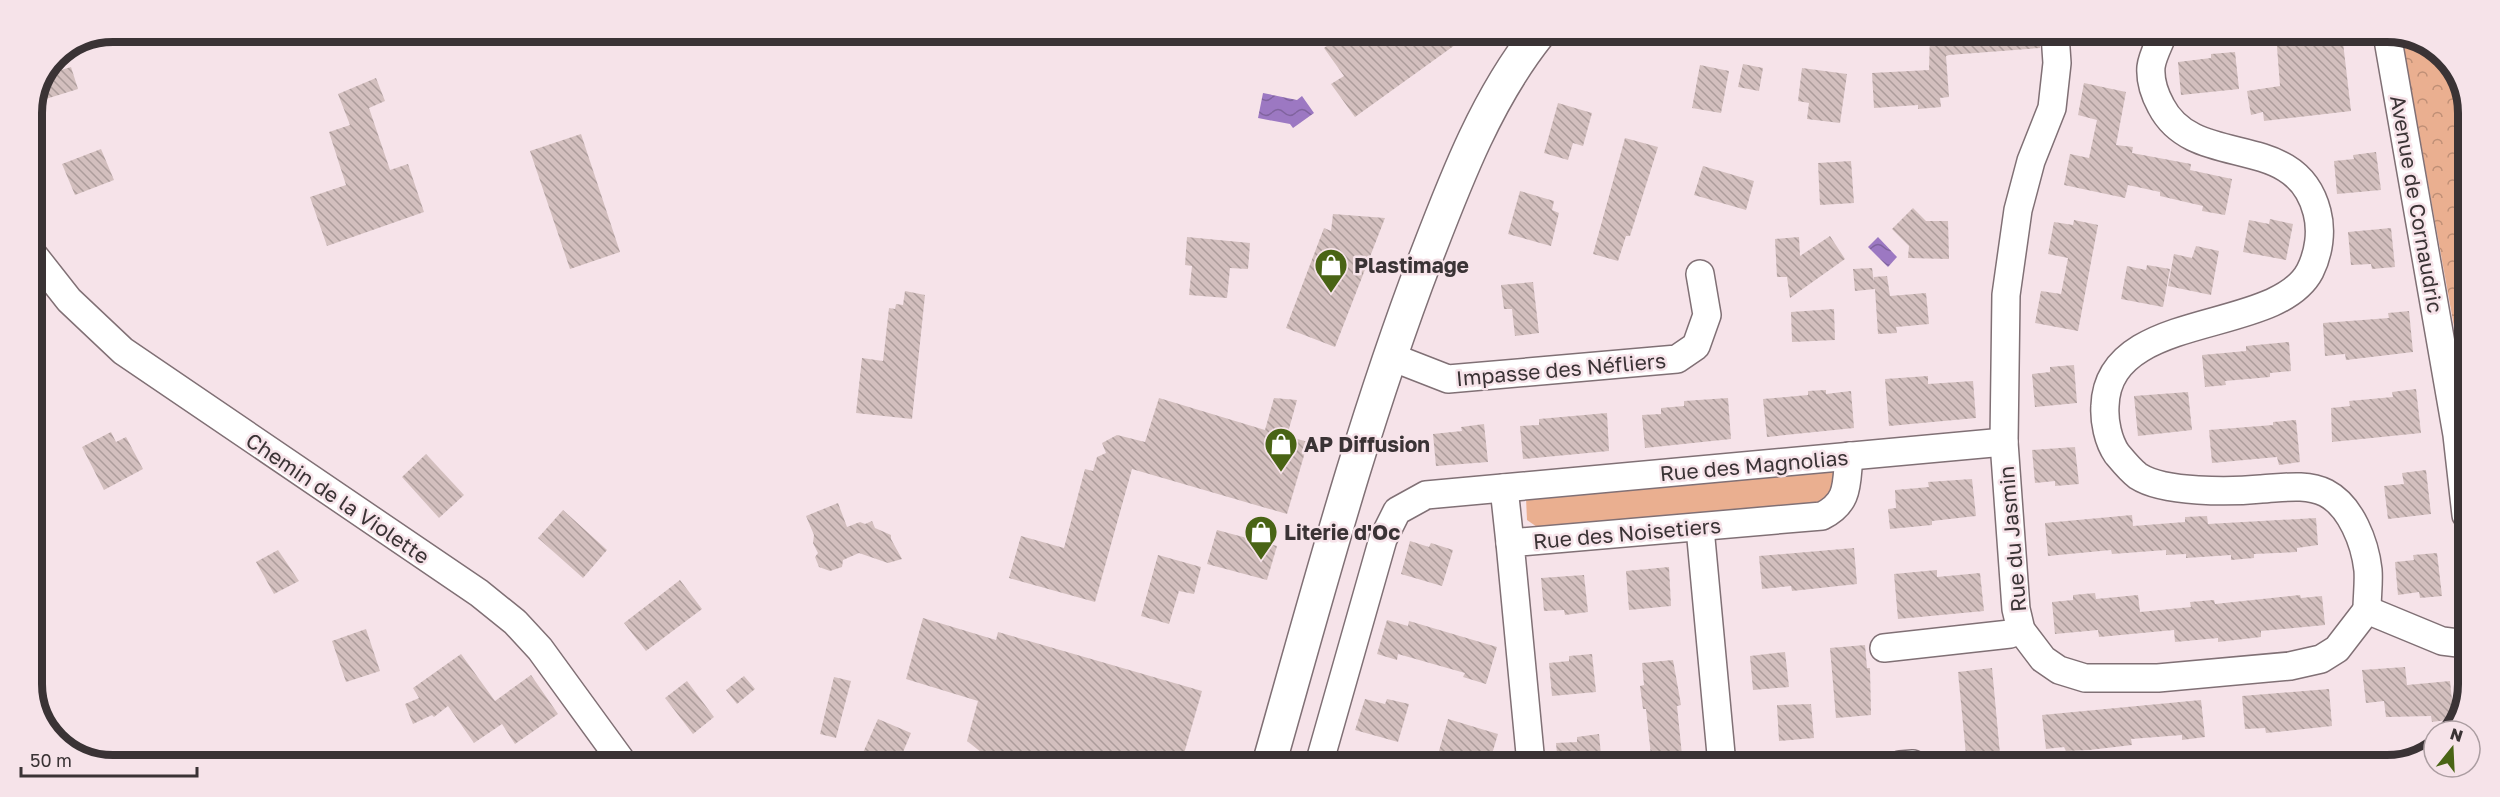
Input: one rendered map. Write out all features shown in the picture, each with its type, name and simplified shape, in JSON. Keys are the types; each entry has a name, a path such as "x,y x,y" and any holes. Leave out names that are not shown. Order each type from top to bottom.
{"main road":[{"path":"1272,755 1349,482 1389,356 1441,218 1472,147 1517,60 1532,42"}],"street":[{"name":"Rue du Jasmin","path":"2056,42 2057,63 2052,108 2031,161 2018,210 2006,295 2004,442 2016,609 2021,630 2043,659 2059,670 2085,678 2158,678 2290,666 2320,659 2337,649 2367,610"},
{"path":"2160,42 2151,67 2155,94 2165,114 2184,134 2211,145 2270,158 2292,172 2314,198 2320,223 2318,248 2309,273 2284,298 2181,331 2140,348 2114,373 2105,394 2104,419 2116,452 2138,476 2181,489 2255,490 2298,486 2326,493 2347,513 2362,540 2368,571 2367,610 2442,641 2458,643"},
{"name":"Avenue de Cornaudric","path":"2388,42 2458,444"},
{"name":"Chemin de la Violette","path":"42,266 69,300 131,357 479,593 515,622 540,649 617,755"},
{"name":"Impasse des Néfliers","path":"1389,356 1448,379 1677,358 1696,346 1707,315 1700,274"},
{"name":"Rue des Magnolias","path":"1322,755 1383,539 1397,511 1425,495 2004,442"},
{"name":"Rue des Noisetiers","path":"1530,755 1510,543 1822,516 1837,509 1844,497 1849,456"},
{"path":"1504,488 1510,543"},
{"path":"1700,528 1721,755"},
{"path":"1884,648 1998,636 2021,630"}],"green space":[{"path":"2403,44 2414,47 2434,60 2448,78 2457,99 2458,348"},
{"path":"1818,463 1834,472 1836,493 1828,504 1540,529 1527,520 1526,498"}],"water":[{"path":"1263,93 1297,100 1302,96 1314,113 1293,128 1290,124 1258,118"},
{"path":"1878,237 1897,257 1888,267 1868,247"}],"building":[{"path":"1332,42 1453,42 1455,45 1355,117 1331,84 1344,76 1324,48"},
{"path":"1930,42 2040,42 2040,48 1946,56 1949,97 1940,98 1941,107 1918,109 1918,105 1874,108 1872,73 1929,70"},
{"path":"2277,42 2343,42 2351,111 2264,121 2263,112 2251,115 2247,91 2280,86"},
{"path":"2235,52 2239,89 2181,95 2178,62 2211,58 2211,54"},
{"path":"1743,64 1763,68 1759,91 1738,87"},
{"path":"1700,65 1729,71 1721,113 1692,108"},
{"path":"71,67 78,89 43,100 47,86 56,72"},
{"path":"1802,68 1847,74 1840,123 1807,119 1809,103 1798,101"},
{"path":"376,78 385,101 369,108 390,170 408,164 424,212 327,246 310,197 346,185 329,132 350,125 338,94"},
{"path":"2084,83 2126,92 2116,145 2133,147 2132,153 2191,164 2190,170 2232,179 2225,215 2202,211 2203,206 2160,196 2160,192 2128,185 2125,198 2064,185 2070,154 2089,158 2097,120 2078,115"},
{"path":"1558,103 1592,113 1583,146 1573,143 1568,160 1544,153"},
{"path":"581,134 620,252 570,269 530,151"},
{"path":"1625,138 1658,147 1630,236 1626,236 1618,261 1593,254"},
{"path":"101,149 114,180 75,195 62,164"},
{"path":"2376,152 2381,190 2337,194 2334,161 2354,159 2353,155"},
{"path":"1851,161 1854,203 1820,205 1818,163"},
{"path":"1703,166 1754,181 1746,210 1694,195"},
{"path":"1520,191 1554,201 1552,210 1559,213 1551,246 1508,234"},
{"path":"1913,208 1926,221 1948,221 1949,259 1908,258 1909,246 1892,229"},
{"path":"1333,214 1385,218 1335,347 1286,328 1324,228 1331,231"},
{"path":"2270,219 2293,224 2286,260 2243,252 2249,220 2269,224"},
{"path":"2074,220 2098,225 2078,331 2035,323 2041,291 2061,294 2068,258 2048,254 2054,222 2073,225"},
{"path":"2391,228 2395,267 2372,269 2371,264 2351,265 2348,232"},
{"path":"1830,236 1845,259 1790,298 1787,277 1777,277 1775,239 1799,237 1800,256"},
{"path":"1187,237 1250,243 1248,269 1230,268 1227,298 1189,295 1192,266 1185,265"},
{"path":"2196,246 2219,251 2211,295 2168,286 2174,254 2192,258"},
{"path":"2147,265 2170,269 2163,307 2121,299 2127,266 2146,270"},
{"path":"1872,268 1874,282 1874,277 1887,276 1890,296 1926,293 1929,324 1896,327 1897,333 1878,334 1875,289 1855,291 1853,269"},
{"path":"1533,282 1539,333 1515,336 1512,309 1504,309 1501,285"},
{"path":"905,291 925,295 912,419 856,413 862,358 883,361 889,308 895,309 896,304 903,305"},
{"path":"1834,309 1835,340 1792,342 1791,312"},
{"path":"2409,311 2413,352 2346,360 2345,354 2325,356 2323,323 2389,318 2388,313"},
{"path":"2289,342 2291,371 2270,373 2270,377 2225,381 2226,385 2205,387 2202,355 2246,351 2246,346"},
{"path":"2074,365 2077,403 2035,407 2032,374 2050,372 2050,367"},
{"path":"1928,376 1928,384 1973,381 1976,418 1889,426 1885,379"},
{"path":"2416,389 2421,433 2332,442 2331,408 2350,406 2349,401 2393,397 2392,392"},
{"path":"1826,390 1826,394 1851,391 1854,428 1767,437 1763,399 1808,395 1808,391"},
{"path":"2188,392 2192,430 2138,436 2134,396"},
{"path":"1159,398 1265,430 1274,398 1297,400 1287,436 1308,442 1287,514 1132,469 1095,602 1009,578 1021,536 1064,548 1085,469 1093,471 1097,457 1106,453 1102,443 1117,435 1145,442"},
{"path":"1728,398 1731,439 1645,448 1642,415 1661,414 1661,408 1684,406 1684,401"},
{"path":"1607,413 1609,451 1523,459 1520,426 1539,425 1539,419"},
{"path":"2296,420 2300,462 2279,465 2277,457 2212,463 2209,430 2273,425 2273,422"},
{"path":"1484,424 1488,462 1436,466 1433,434 1462,431 1461,427"},
{"path":"111,432 116,442 126,437 143,469 104,490 82,447"},
{"path":"2075,447 2079,484 2055,486 2055,481 2035,483 2032,450"},
{"path":"426,454 464,495 439,518 402,477"},
{"path":"2426,470 2431,514 2388,519 2384,486 2404,484 2402,473"},
{"path":"1972,479 1976,516 1932,521 1932,525 1890,529 1888,509 1896,508 1895,490 1929,487 1928,482"},
{"path":"838,503 847,527 860,522 865,524 872,521 875,528 891,535 902,559 888,563 859,553 843,560 842,567 830,571 819,567 815,557 818,553 813,543 814,535 806,516"},
{"path":"563,510 607,550 583,578 538,538"},
{"path":"2132,515 2133,526 2185,522 2185,517 2207,516 2208,524 2316,518 2318,545 2297,548 2297,552 2254,554 2254,558 2231,560 2231,555 2186,558 2186,554 2166,555 2166,550 2112,554 2111,550 2048,556 2045,523"},
{"path":"1217,530 1277,546 1267,580 1207,564"},
{"path":"1410,541 1429,547 1431,543 1453,550 1442,586 1401,574"},
{"path":"1854,548 1857,584 1792,591 1791,586 1762,589 1759,556"},
{"path":"278,550 299,581 274,594 256,562"},
{"path":"2437,553 2442,596 2420,598 2419,592 2398,595 2395,562 2414,560 2413,555"},
{"path":"1158,555 1201,567 1194,594 1179,591 1169,624 1141,616"},
{"path":"1669,567 1671,606 1629,610 1626,571"},
{"path":"1937,570 1937,577 1980,573 1984,611 1898,619 1894,574"},
{"path":"1584,575 1588,612 1565,615 1564,610 1544,611 1541,578"},
{"path":"680,580 702,609 646,651 624,623"},
{"path":"2095,593 2096,599 2138,595 2140,612 2191,607 2190,602 2214,600 2215,604 2300,595 2301,598 2322,596 2325,625 2261,631 2261,637 2218,642 2218,638 2175,642 2174,630 2099,637 2098,630 2055,634 2052,602 2073,600 2073,595"},
{"path":"923,618 996,640 998,632 1202,691 1184,755 985,755 967,741 978,701 906,679"},
{"path":"1387,620 1408,626 1409,621 1497,647 1486,684 1463,677 1465,673 1398,654 1397,660 1377,654"},
{"path":"366,629 380,671 346,682 332,641"},
{"path":"1865,645 1867,668 1870,668 1871,715 1836,718 1830,648"},
{"path":"1785,652 1789,687 1753,690 1750,656"},
{"path":"461,654 495,701 531,675 558,714 515,744 502,724 474,743 448,706 434,717 432,715 413,724 405,704 419,698 413,688"},
{"path":"1592,654 1596,692 1552,696 1549,663 1569,661 1569,656"},
{"path":"1673,660 1681,705 1677,706 1682,755 1651,755 1646,709 1643,709 1640,686 1644,685 1642,663"},
{"path":"2405,667 2407,685 2450,681 2453,710 2448,719 2432,719 2431,716 2386,717 2384,701 2366,703 2362,670"},
{"path":"1992,668 2000,755 1966,755 1958,672"},
{"path":"744,676 755,689 737,704 726,690"},
{"path":"834,677 851,681 836,738 820,734"},
{"path":"687,681 714,717 693,734 665,698"},
{"path":"2329,689 2332,726 2266,733 2265,728 2245,729 2242,696"},
{"path":"1365,699 1385,704 1387,699 1409,704 1398,742 1355,730"},
{"path":"2201,700 2205,737 2182,740 2182,735 2131,739 2132,745 2089,750 2066,751 2064,747 2046,749 2042,715"},
{"path":"1811,704 1814,738 1779,741 1777,705"},
{"path":"878,719 911,733 902,755 862,755"},
{"path":"1448,719 1498,734 1492,755 1453,755 1439,751"},
{"path":"1599,734 1601,755 1557,755 1556,743 1577,742 1577,737"}],"place":[{"name":"Plastimage","path":"1331,294"},
{"name":"AP Diffusion","path":"1281,473"},
{"name":"Literie d'Oc","path":"1261,561"}]}
